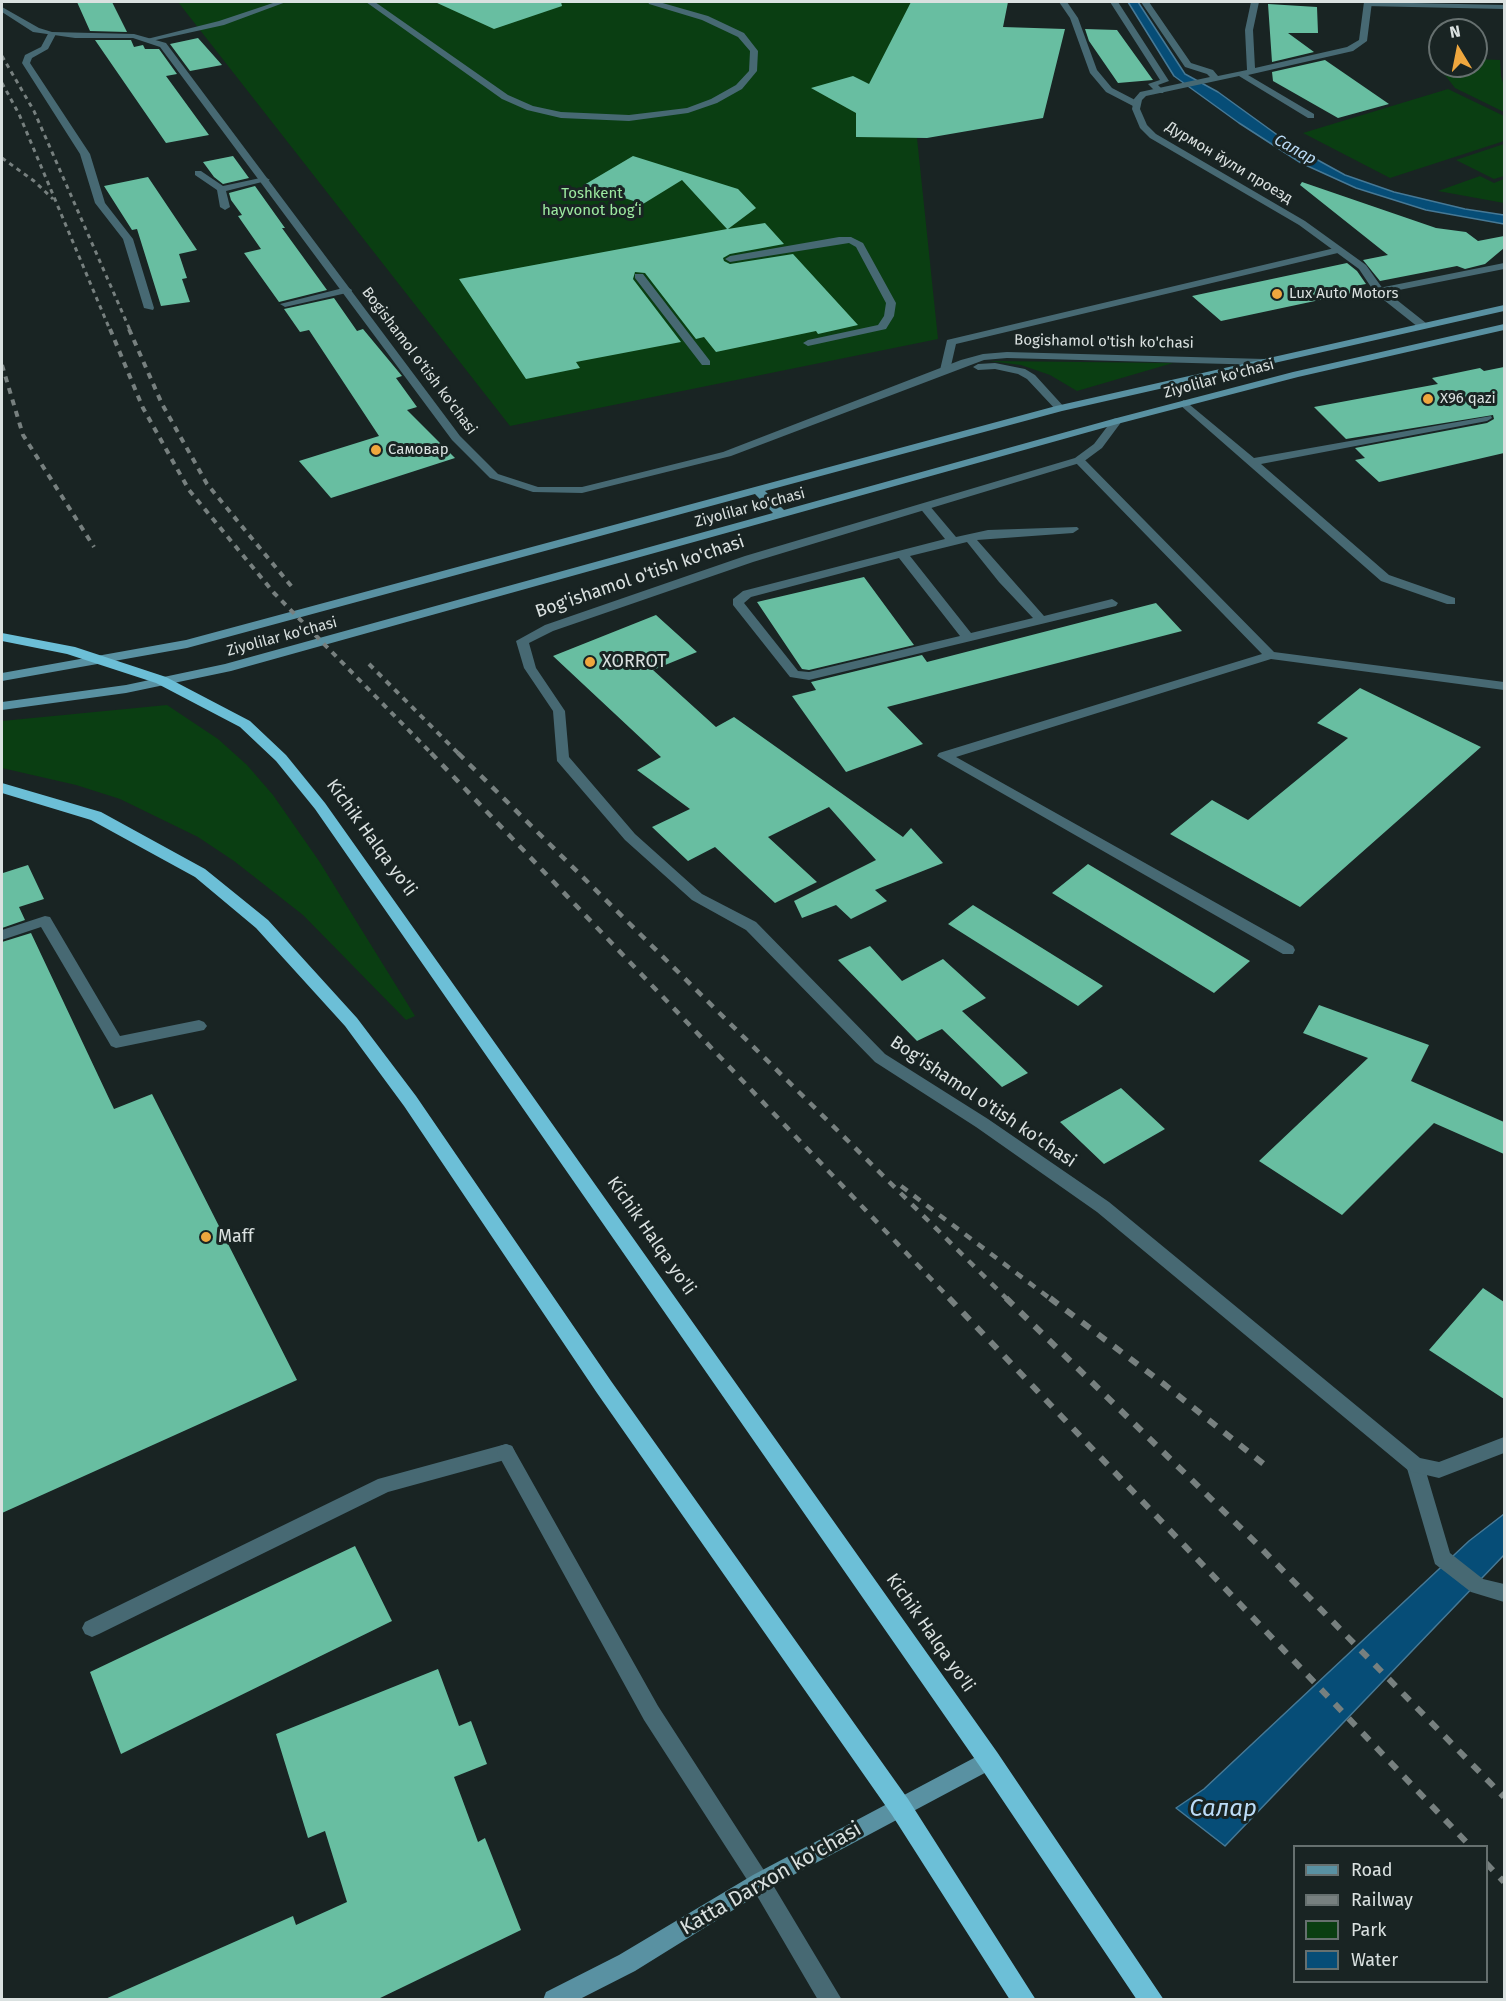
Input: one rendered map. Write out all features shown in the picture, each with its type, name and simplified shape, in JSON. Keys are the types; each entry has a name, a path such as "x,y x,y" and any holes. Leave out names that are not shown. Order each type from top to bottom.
{"highway":[{"name":"Kichik Halqa yo'li","path":"2,637 70,650 132,669 191,694 245,724 281,758 320,806 989,1760 1152,2000"},
{"path":"2,788 96,816 171,855 227,893 295,959 351,1022 410,1101 604,1387 900,1807 1024,2000"}],"main road":[{"name":"Ziyolilar ko'chasi","path":"2,677 187,644 1060,408 1504,308"},
{"name":"Ziyolilar ko'chasi","path":"2,706 126,689 227,668 1184,403 1296,374 1504,327"},
{"path":"758,490 782,515"},
{"name":"Katta Darxon ko'chasi","path":"554,2000 627,1963 760,1882 989,1760"}],"street":[{"path":"147,40 221,23 282,2"},
{"path":"370,2 505,97 530,108 561,115 629,118 688,110 714,101 739,87 753,71 754,51 741,35 705,18 652,2"},
{"path":"1064,2 1074,18 1093,71 1109,90 1136,104 1143,94 1334,54 1364,41 1368,3 1504,7"},
{"path":"1114,2 1165,81 1152,84 1160,91"},
{"path":"1145,2 1188,65 1210,72 1218,79"},
{"path":"1246,73 1249,30 1255,2"},
{"name":"Bogishamol o'tish ko'chasi","path":"2,9 36,30 52,34 134,36 163,45 456,438 494,476 537,490 582,490 727,454 983,357 1007,355 1265,362"},
{"path":"52,34 44,49 28,57 26,63 85,154 100,203 128,239 149,308"},
{"path":"1246,73 1311,116"},
{"name":"Дурмон йули проезд","path":"1136,104 1140,120 1153,136 1302,224 1339,250 1363,267 1379,291 1422,326"},
{"path":"198,173 221,189 225,207"},
{"path":"221,189 265,180"},
{"path":"730,259 833,241 851,240 860,245 891,303 889,316 882,327 808,343"},
{"path":"945,370 951,342 1339,250"},
{"path":"1379,291 1504,266"},
{"path":"639,276 706,363"},
{"path":"285,304 347,290"},
{"name":"Bogishamol o'tish ko'chasi","path":"945,370 995,366 1021,370 1031,377 1060,408"},
{"path":"1184,403 1385,578 1451,601"},
{"path":"1252,462 1487,418"},
{"name":"Bog'ishamol o'tish ko'chasi","path":"1117,421 1098,446 1079,460 749,560 549,628 522,641 530,668 559,711 562,758 630,837 697,897 751,926 880,1058 982,1123 1103,1207 1415,1465"},
{"path":"1079,460 1270,655"},
{"path":"925,507 953,541"},
{"path":"1073,529 969,537 747,594 737,602 794,674 809,675 1112,603"},
{"path":"969,537 1003,579 1041,620"},
{"path":"902,555 968,637"},
{"path":"1288,950 944,756 1270,655 1504,686"},
{"path":"2,935 45,921 116,1042 199,1026"},
{"path":"1504,1445 1439,1470 1415,1465 1442,1558 1478,1586 1504,1593"},
{"path":"92,1628 384,1485 506,1452 651,1713 760,1882 831,2000"}],"green space":[{"name":"Toshkent hayvonot bogʻi","path":"178,2 955,2 937,42 918,101 917,138 938,339 510,426"},
{"path":"1488,60 1500,60 1504,86 1504,112 1455,88 1447,78 1488,78"},
{"path":"1448,89 1504,116 1504,141 1390,178 1303,133"},
{"path":"1504,144 1504,176 1494,179 1456,160"},
{"path":"1480,176 1494,183 1504,179 1504,203 1438,191"},
{"path":"989,361 1173,363 1077,391 1050,375 1021,365"},
{"path":"167,705 218,739 247,765 273,795 319,861 415,1016 406,1020 303,915 234,861 198,837 120,799 76,785 2,768 2,721"}],"water":[{"name":"Салар","path":"1128,2 1138,2 1185,74 1218,92 1294,147 1345,175 1394,192 1465,209 1504,215 1504,224 1426,210 1356,188 1301,163 1239,123 1174,76"},
{"name":"Салар","path":"1504,1514 1504,1555 1225,1846 1176,1808 1204,1789 1469,1541"}],"building":[{"path":"77,2 112,2 127,32 90,31"},
{"path":"435,2 561,2 562,6 494,29"},
{"path":"911,2 1008,2 1003,27 1065,29 1043,118 927,138 856,137 856,113 811,88 853,76 869,84"},
{"path":"1268,4 1317,7 1318,33 1288,33 1314,52 1272,62"},
{"path":"1085,29 1117,30 1153,80 1118,83 1089,41"},
{"path":"198,38 222,65 190,71 170,44"},
{"path":"95,40 131,40 134,47 143,45 145,49 159,49 177,74 166,76 209,135 166,143"},
{"path":"1325,60 1389,104 1338,118 1273,81 1272,72"},
{"path":"233,156 249,178 223,184 214,177 203,162"},
{"path":"633,156 738,189 756,208 728,229 765,223 784,244 730,254 723,258 724,261 730,264 793,254 858,325 818,334 816,331 716,352 704,337 696,339 645,273 635,272 633,279 681,342 576,362 580,368 526,379 459,279 727,229 682,180 643,204 584,185"},
{"path":"148,177 197,250 179,254 187,278 182,279 190,302 161,306 137,229 132,230 104,186"},
{"path":"1302,182 1436,228 1466,232 1478,241 1504,236 1504,248 1485,264 1465,269 1457,266 1380,281 1363,260 1388,255 1300,185"},
{"path":"255,186 327,290 279,302 244,253 261,249 238,216 242,215 231,200 229,193"},
{"name":"Lux Auto Motors","path":"1347,263 1357,271 1366,284 1355,286 1362,291 1221,321 1192,296"},
{"path":"334,298 357,331 363,329 402,376 396,378 417,407 407,410 455,458 331,498 299,461 379,436 309,330 300,332 284,309"},
{"path":"1504,367 1504,453 1379,482 1355,460 1365,458 1355,448 1487,423 1494,419 1493,415 1346,439 1314,407 1438,384 1432,378 1480,368 1484,371"},
{"path":"864,577 914,645 809,670 802,669 757,602"},
{"path":"1156,603 1182,631 887,707 923,744 846,772 792,696 816,690 811,682 922,655 927,662"},
{"path":"656,615 697,652 653,670 716,727 734,717 903,837 911,828 943,863 875,890 887,901 851,919 836,905 802,918 794,901 876,860 829,807 768,837 817,882 775,903 715,847 688,861 652,827 690,809 637,770 661,757 553,656"},
{"path":"1360,688 1481,747 1300,907 1170,834 1212,800 1248,820 1348,738 1317,723"},
{"path":"1088,864 1250,961 1214,993 1052,893"},
{"path":"28,865 44,899 19,907 25,920 2,928 2,870 3,873"},
{"path":"973,905 1103,986 1078,1006 948,924"},
{"path":"31,933 114,1109 152,1094 297,1380 2,1513 2,942"},
{"path":"870,946 902,981 943,959 986,998 962,1011 1028,1073 1002,1087 942,1029 917,1041 838,960"},
{"path":"1319,1005 1429,1045 1411,1081 1504,1122 1504,1154 1434,1123 1342,1215 1259,1161 1368,1058 1303,1033"},
{"path":"1121,1088 1165,1129 1104,1164 1060,1122"},
{"path":"1483,1288 1504,1302 1504,1399 1429,1350"},
{"path":"355,1546 392,1621 121,1754 90,1672"},
{"path":"438,1669 459,1726 471,1721 487,1764 454,1777 478,1842 485,1838 521,1930 376,2000 103,2000 293,1916 296,1925 347,1902 325,1831 308,1838 276,1734"}],"railway":[{"path":"2,56 34,111 130,330"},
{"path":"2,83 19,114 110,330"},
{"path":"2,158 34,181 53,199"},
{"path":"110,329 143,408 189,490 274,593 432,754"},
{"path":"129,329 162,404 207,484 292,587"},
{"path":"2,365 23,435 94,547"},
{"path":"369,664 458,753"},
{"path":"431,753 951,1300"},
{"path":"458,753 1008,1300"},
{"path":"901,1186 1052,1300"},
{"path":"949,1298 1469,1845"},
{"path":"1006,1298 1256,1543 1504,1797"},
{"path":"1050,1298 1165,1385 1266,1466"},
{"path":"1488,1865 1504,1882"}],"place":[{"name":"Lux Auto Motors","path":"1277,294"},
{"name":"X96 qazi","path":"1428,399"},
{"name":"Самовар","path":"376,450"},
{"name":"XORROT","path":"590,662"},
{"name":"Maff","path":"206,1237"}]}
